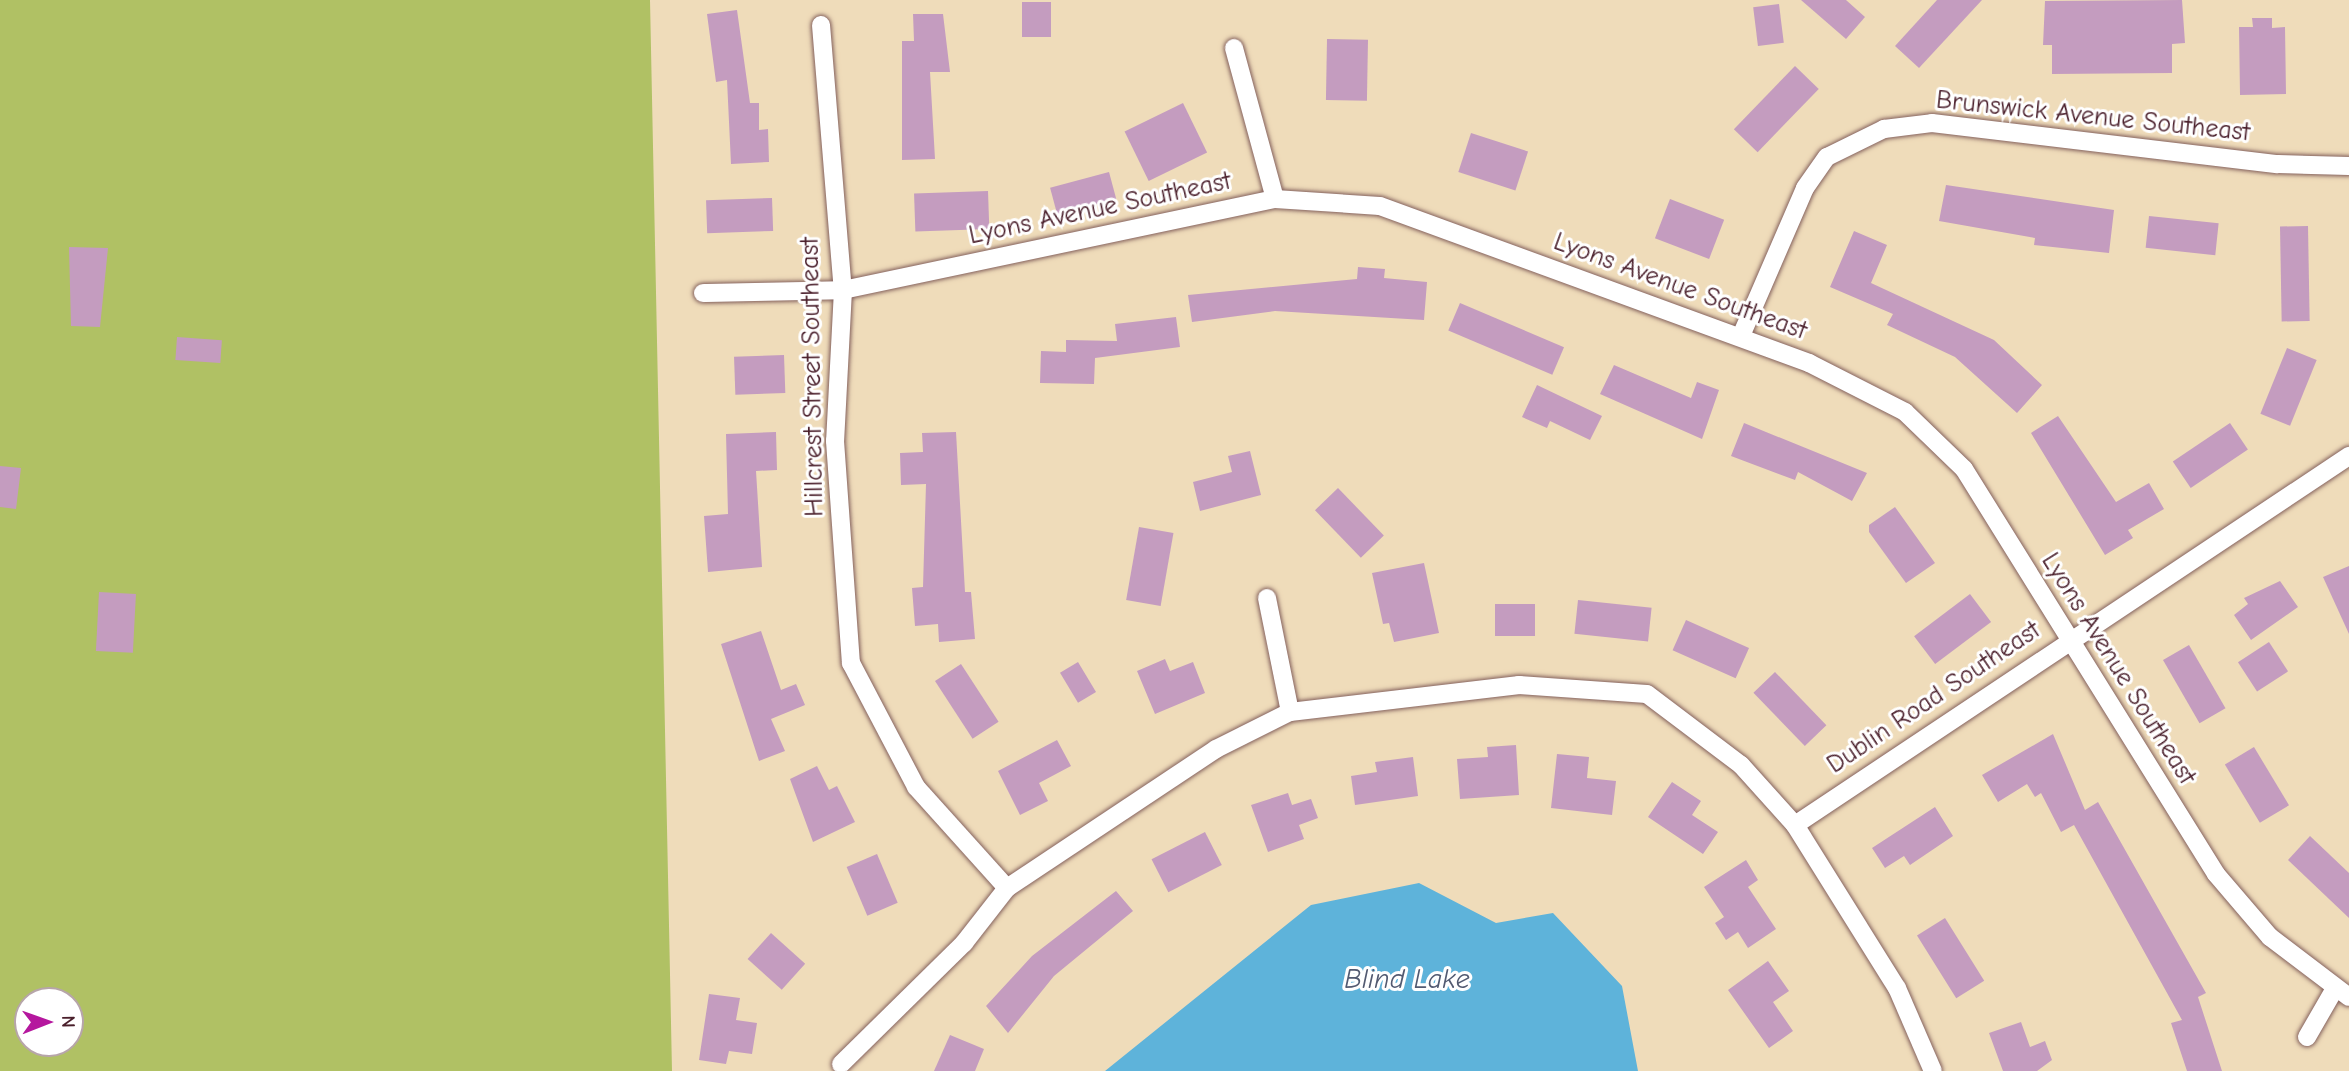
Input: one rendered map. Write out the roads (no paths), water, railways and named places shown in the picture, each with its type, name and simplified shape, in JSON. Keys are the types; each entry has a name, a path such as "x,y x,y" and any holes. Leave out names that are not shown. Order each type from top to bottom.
{"street":[{"name":"Hillcrest Street Southeast","path":"821,25 843,290 835,441 851,663 916,787 1007,888"},
{"path":"1234,48 1275,198"},
{"name":"Brunswick Avenue Southeast","path":"1741,336 1805,188 1827,157 1884,129 1932,123 2278,164 2349,166"},
{"name":"Lyons Avenue Southeast","path":"702,293 843,290 1275,198 1380,206 1741,336 1864,387 1936,440 1964,469 2216,874 2270,937 2342,994"},
{"name":"Dublin Road Southeast","path":"1795,825 2068,638 2349,456"},
{"path":"1266,598 1290,712"},
{"path":"841,1064 964,943 1007,888 1216,749 1290,712 1519,685 1647,694 1741,765 1795,825 1897,988 1933,1071"},
{"path":"2307,1037 2342,994"}],"water":[{"name":"Blind Lake","path":"1419,883 1496,923 1553,913 1622,986 1638,1071 1105,1071 1311,905"}]}
